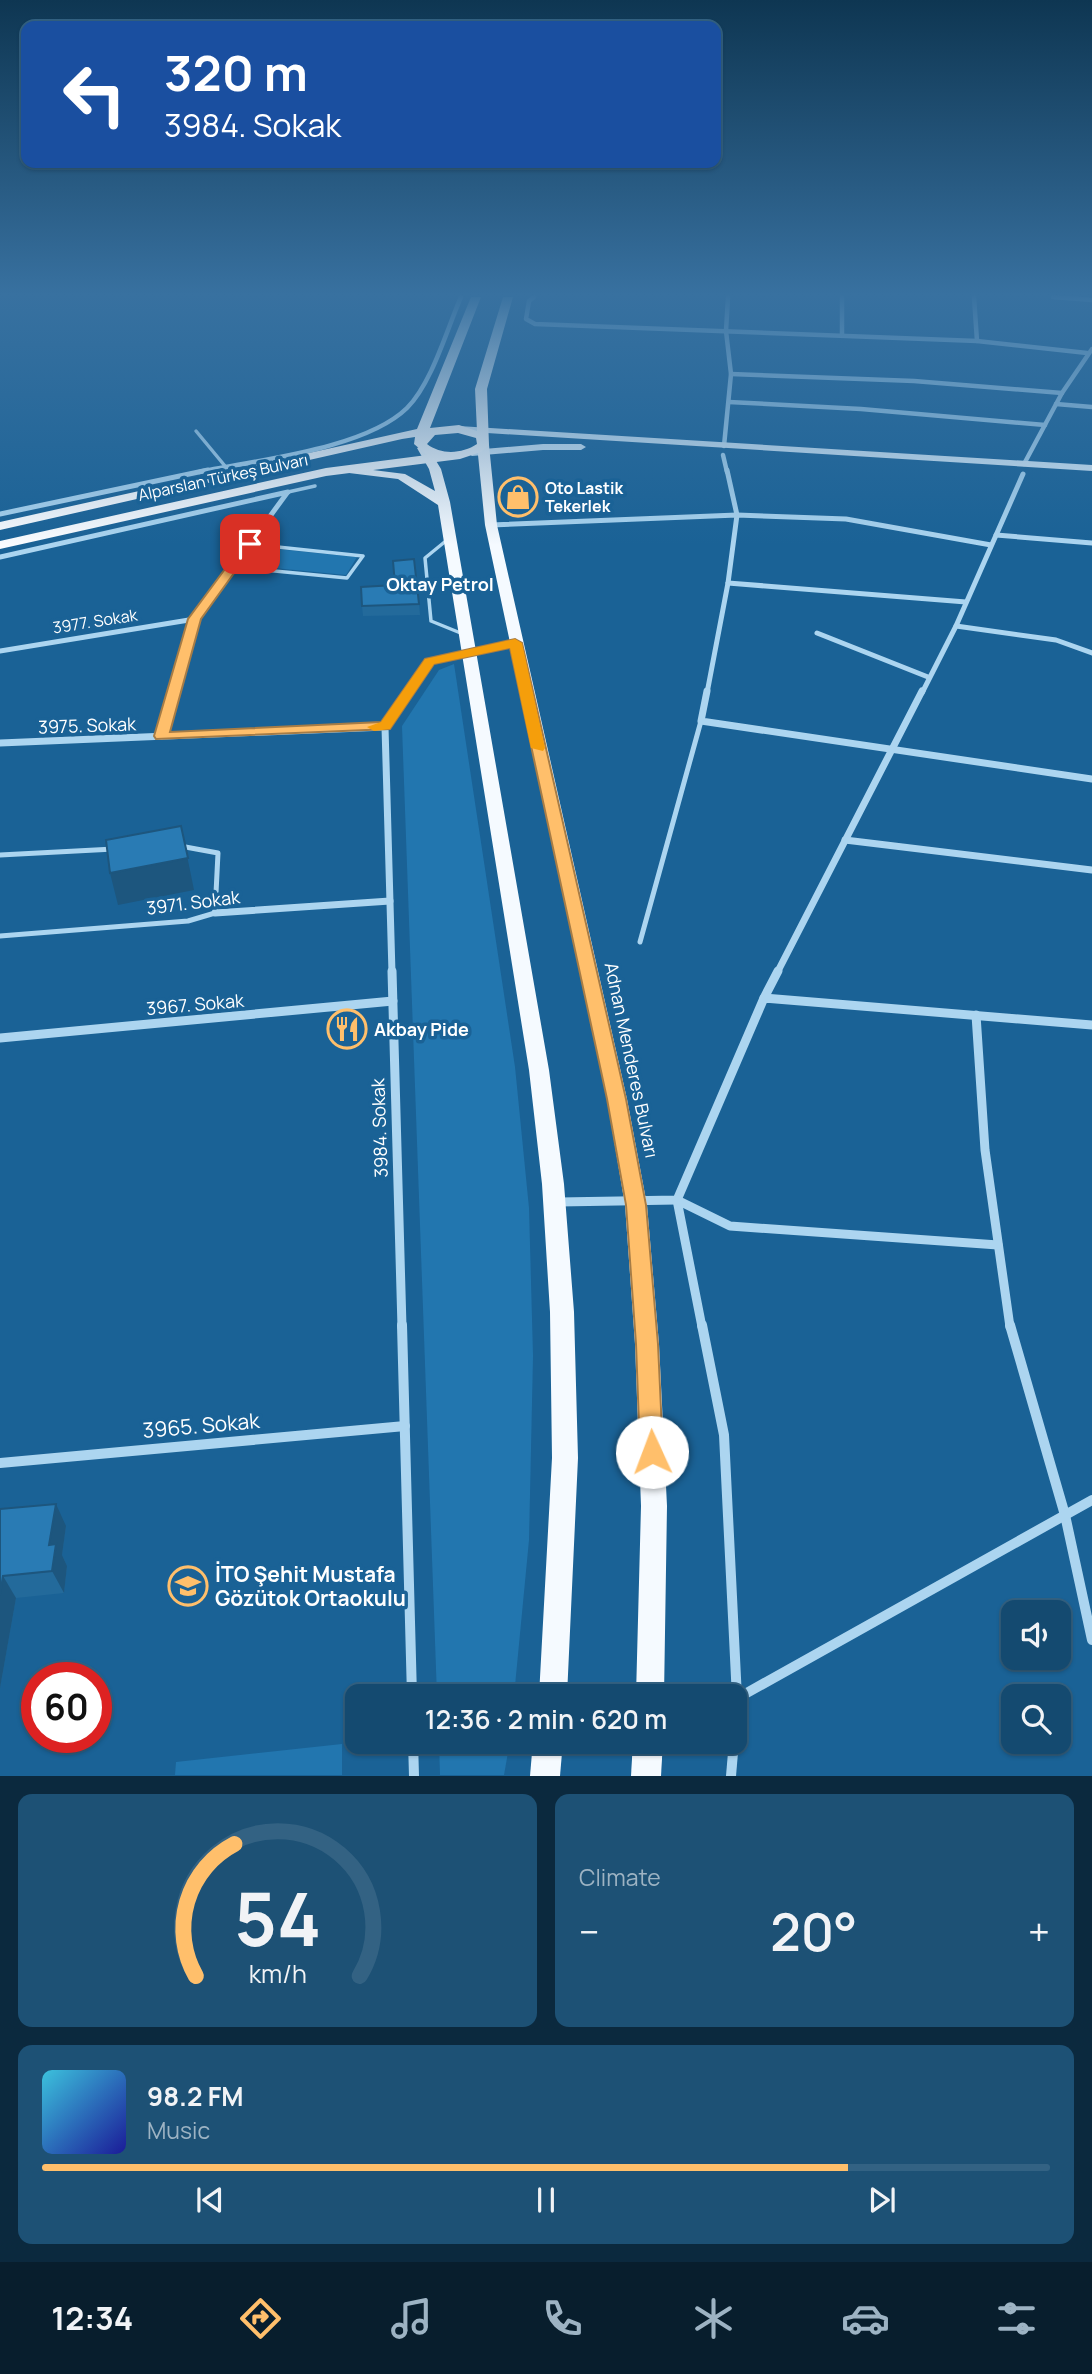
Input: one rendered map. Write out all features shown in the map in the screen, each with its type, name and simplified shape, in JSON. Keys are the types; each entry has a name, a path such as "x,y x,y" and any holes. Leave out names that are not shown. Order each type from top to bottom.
{"highway":[{"path":"423,446 446,380"},
{"name":"Adnan Menderes Bulvarı","path":"475,446 483,380"},
{"name":"Alparslan Türkeş Bulvarı","path":"0,526 228,470 423,446 475,446 477,433 454,429 423,446 342,470 0,545"}],"main road":[{"path":"423,446 444,502 539,1070 554,1202 562,1312 565,1458 554,1684"},
{"path":"475,446 724,451 1023,469 1092,477"},
{"path":"475,446 724,451"},
{"name":"Adnan Menderes Bulvarı","path":"475,446 515,643 617,1099 635,1201 647,1344 654,1506 650,1684"},
{"path":"1023,469 1092,468"},
{"path":"342,470 381,471 401,476 444,502"},
{"path":"545,1776 547,1754"}],"street":[{"path":"0,514 228,470 333,442 370,430 399,415 415,397 423,380"},
{"path":"731,380 724,451 737,515 728,583 701,721 1092,779"},
{"path":"886,380 1062,393"},
{"path":"735,1684 724,1435 677,1200 764,998 956,626 1023,469 1071,380"},
{"path":"729,402 861,409 1045,425"},
{"path":"1056,404 1092,407"},
{"path":"161,736 195,619 288,492"},
{"path":"0,557 288,492"},
{"path":"491,525 737,515 846,519 991,545"},
{"path":"996,535 1092,543"},
{"path":"728,583 966,602"},
{"name":"3977. Sokak","path":"0,651 195,619"},
{"path":"956,626 1056,640 1092,653"},
{"path":"817,632 928,677"},
{"path":"386,726 430,662 468,644 515,643"},
{"name":"3975. Sokak","path":"0,743 386,726"},
{"name":"3984. Sokak","path":"386,726 412,1684"},
{"path":"845,840 1092,870"},
{"name":"3971. Sokak","path":"215,914 390,901"},
{"path":"764,998 1092,1025"},
{"name":"3967. Sokak","path":"0,1038 393,1001"},
{"path":"976,1015 985,1150 1009,1320 1065,1515 1092,1640"},
{"path":"554,1202 677,1200 730,1226 998,1245"},
{"name":"3965. Sokak","path":"0,1463 405,1426"},
{"path":"747,1692 1092,1500"},
{"path":"413,1754 414,1776"},
{"path":"731,1776 733,1754"}],"lane":[{"path":"196,431 228,470"},
{"path":"288,492 315,486"},
{"path":"450,538 425,558 431,621 468,644"},
{"path":"233,567 349,578 363,555 250,544"},
{"path":"640,942 701,721"},
{"path":"176,846 218,853 215,914"},
{"path":"0,855 122,849"},
{"name":"3971. Sokak","path":"0,936 188,920 215,914"}],"shaded area":[{"path":"256,547 357,557 346,575 243,565"},
{"path":"454,664 515,1067 529,1208 533,1356 529,1540 515,1684 437,1684 402,726 439,670"},
{"path":"342,1744 342,1775 175,1775 176,1762"},
{"path":"439,1754 508,1754 504,1775 440,1775"}],"building":[{"path":"414,559 419,604 362,606 361,587 395,585 393,561"},
{"path":"181,826 188,858 110,873 106,840"},
{"path":"56,1504 49,1545 56,1544 52,1571 3,1576 0,1595 0,1509"}],"slow traffic":[{"path":"374,727 386,726 435,658 515,643 538,748"}],"place":[{"name":"Oto Lastik Tekerlek","path":"518,497"},
{"name":"Akbay Pide","path":"347,1029"},
{"name":"İTO Şehit Mustafa Gözütok Ortaokulu","path":"188,1586"}],"district":[{"name":"Oktay Petrol","path":"440,584"}],"route":[{"path":"250,544 195,619 161,736 386,726 435,658 515,643 590,989 617,1099 636,1205 652,1452"}]}
